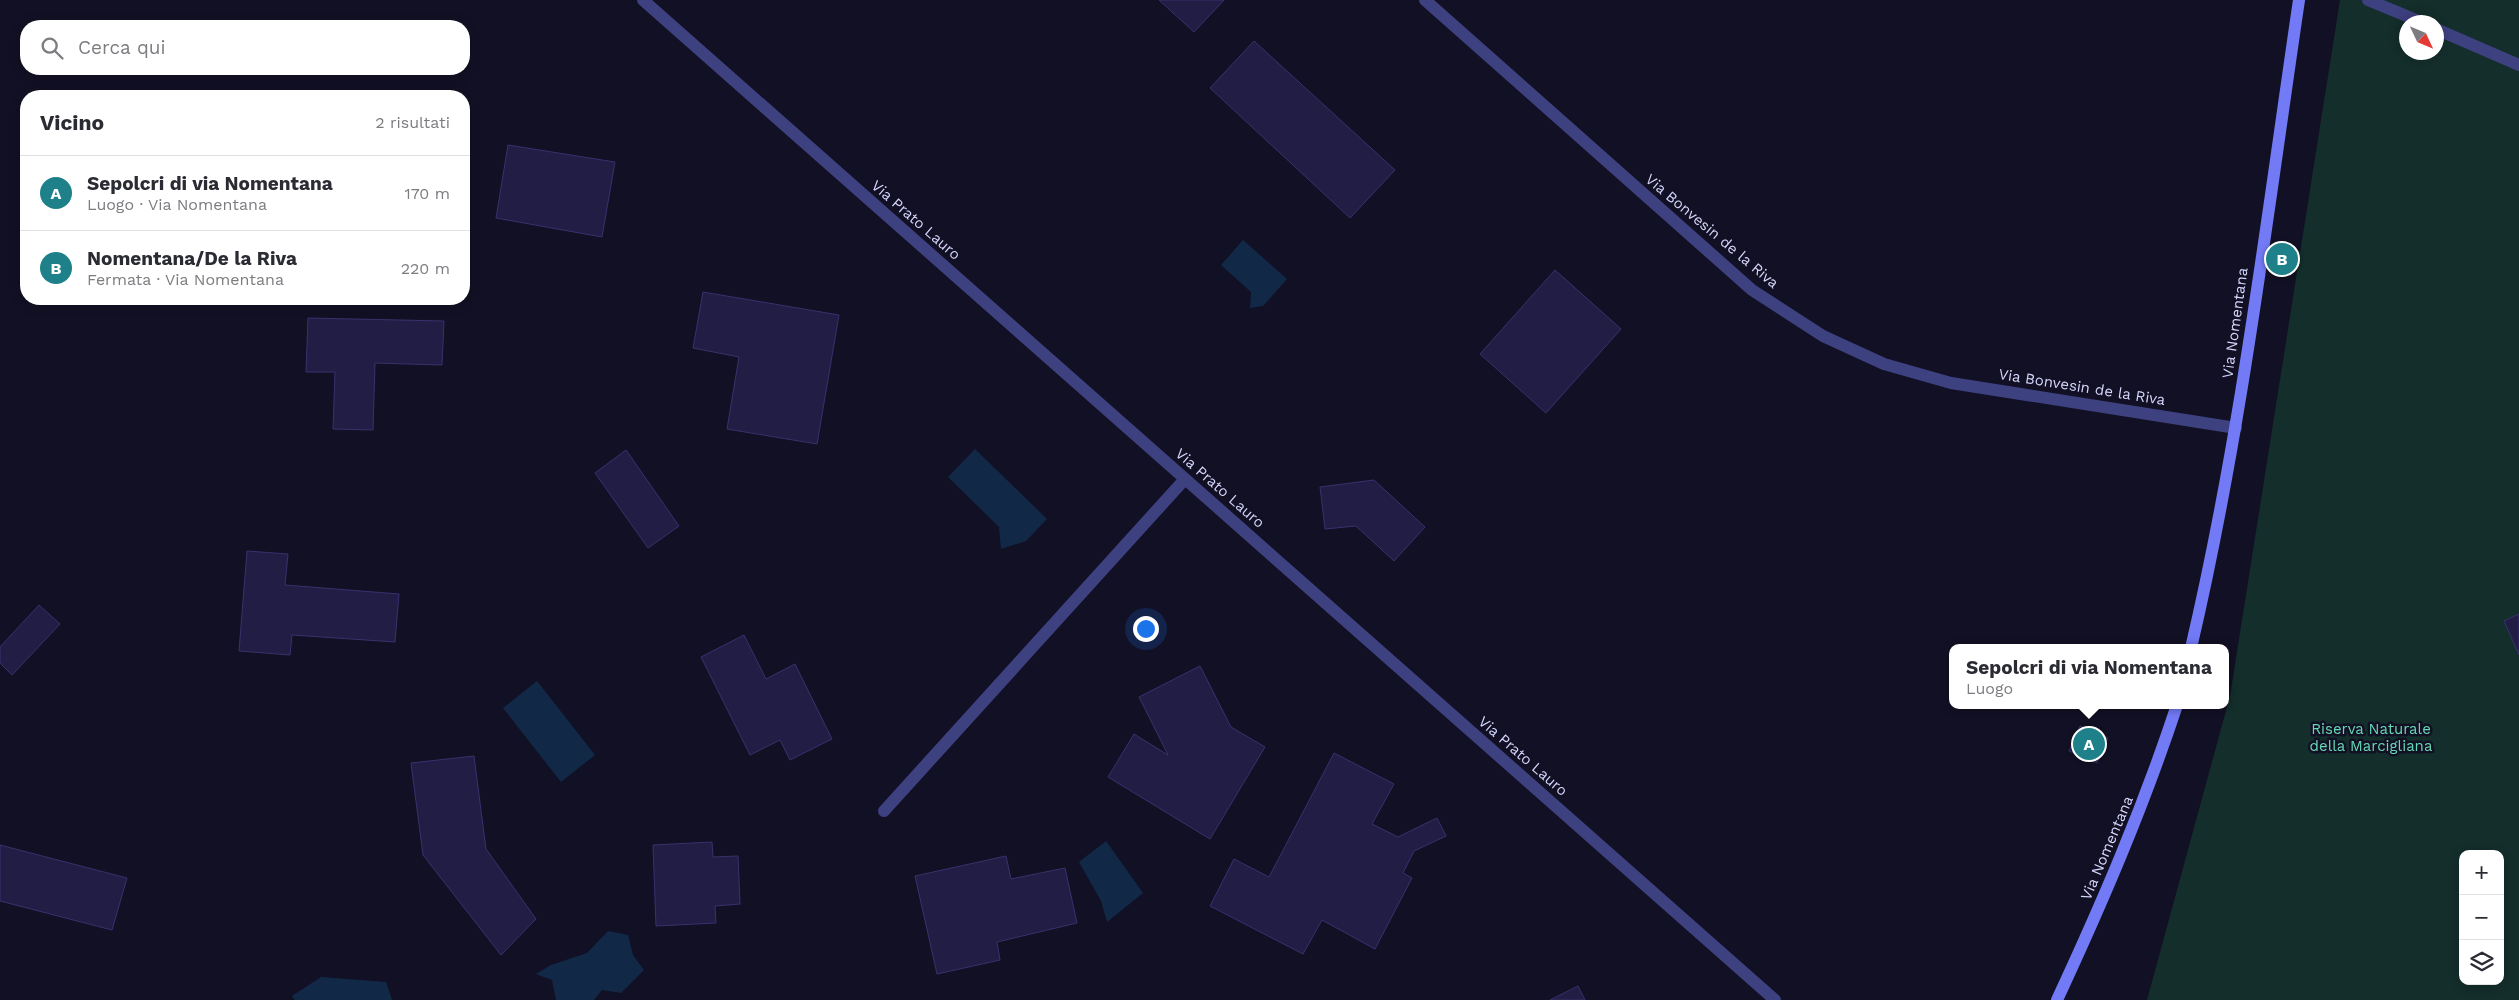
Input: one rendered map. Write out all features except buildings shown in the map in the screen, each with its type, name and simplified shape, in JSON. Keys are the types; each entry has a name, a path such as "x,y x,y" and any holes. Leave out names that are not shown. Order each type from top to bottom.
{"main road":[{"name":"Via Nomentana","path":"2192,644 2211,563 2236,428 2299,0"},
{"name":"Via Nomentana","path":"2058,1000 2114,877 2150,787 2176,709"}],"street":[{"name":"Via Prato Lauro","path":"643,0 1775,1000"},
{"name":"Via Bonvesin de la Riva","path":"1425,0 1752,290 1823,336 1884,364 1950,383 2236,428"},
{"path":"2368,0 2404,15"},
{"path":"2444,32 2519,65"},
{"path":"884,811 1185,479"}],"green space":[{"name":"Riserva Naturale della Marcigliana","path":"2340,0 2519,0 2519,1000 2147,1000 2226,709 2229,709"}],"water":[{"path":"1243,240 1287,279 1263,306 1250,308 1251,292 1221,265"},
{"path":"975,449 1047,519 1026,541 1001,549 999,527 948,477"},
{"path":"537,681 595,755 561,782 503,708"},
{"path":"1106,841 1143,893 1107,922 1101,901 1079,862"},
{"path":"608,931 628,935 633,955 644,970 621,993 602,990 594,1000 556,1000 552,980 536,974 551,965 587,953"},
{"path":"321,977 386,982 392,1000 295,1000 292,996"}],"place":[{"name":"Nomentana/De la Riva","path":"2282,259"},
{"name":"Sepolcri di via Nomentana","path":"2089,744"}]}
